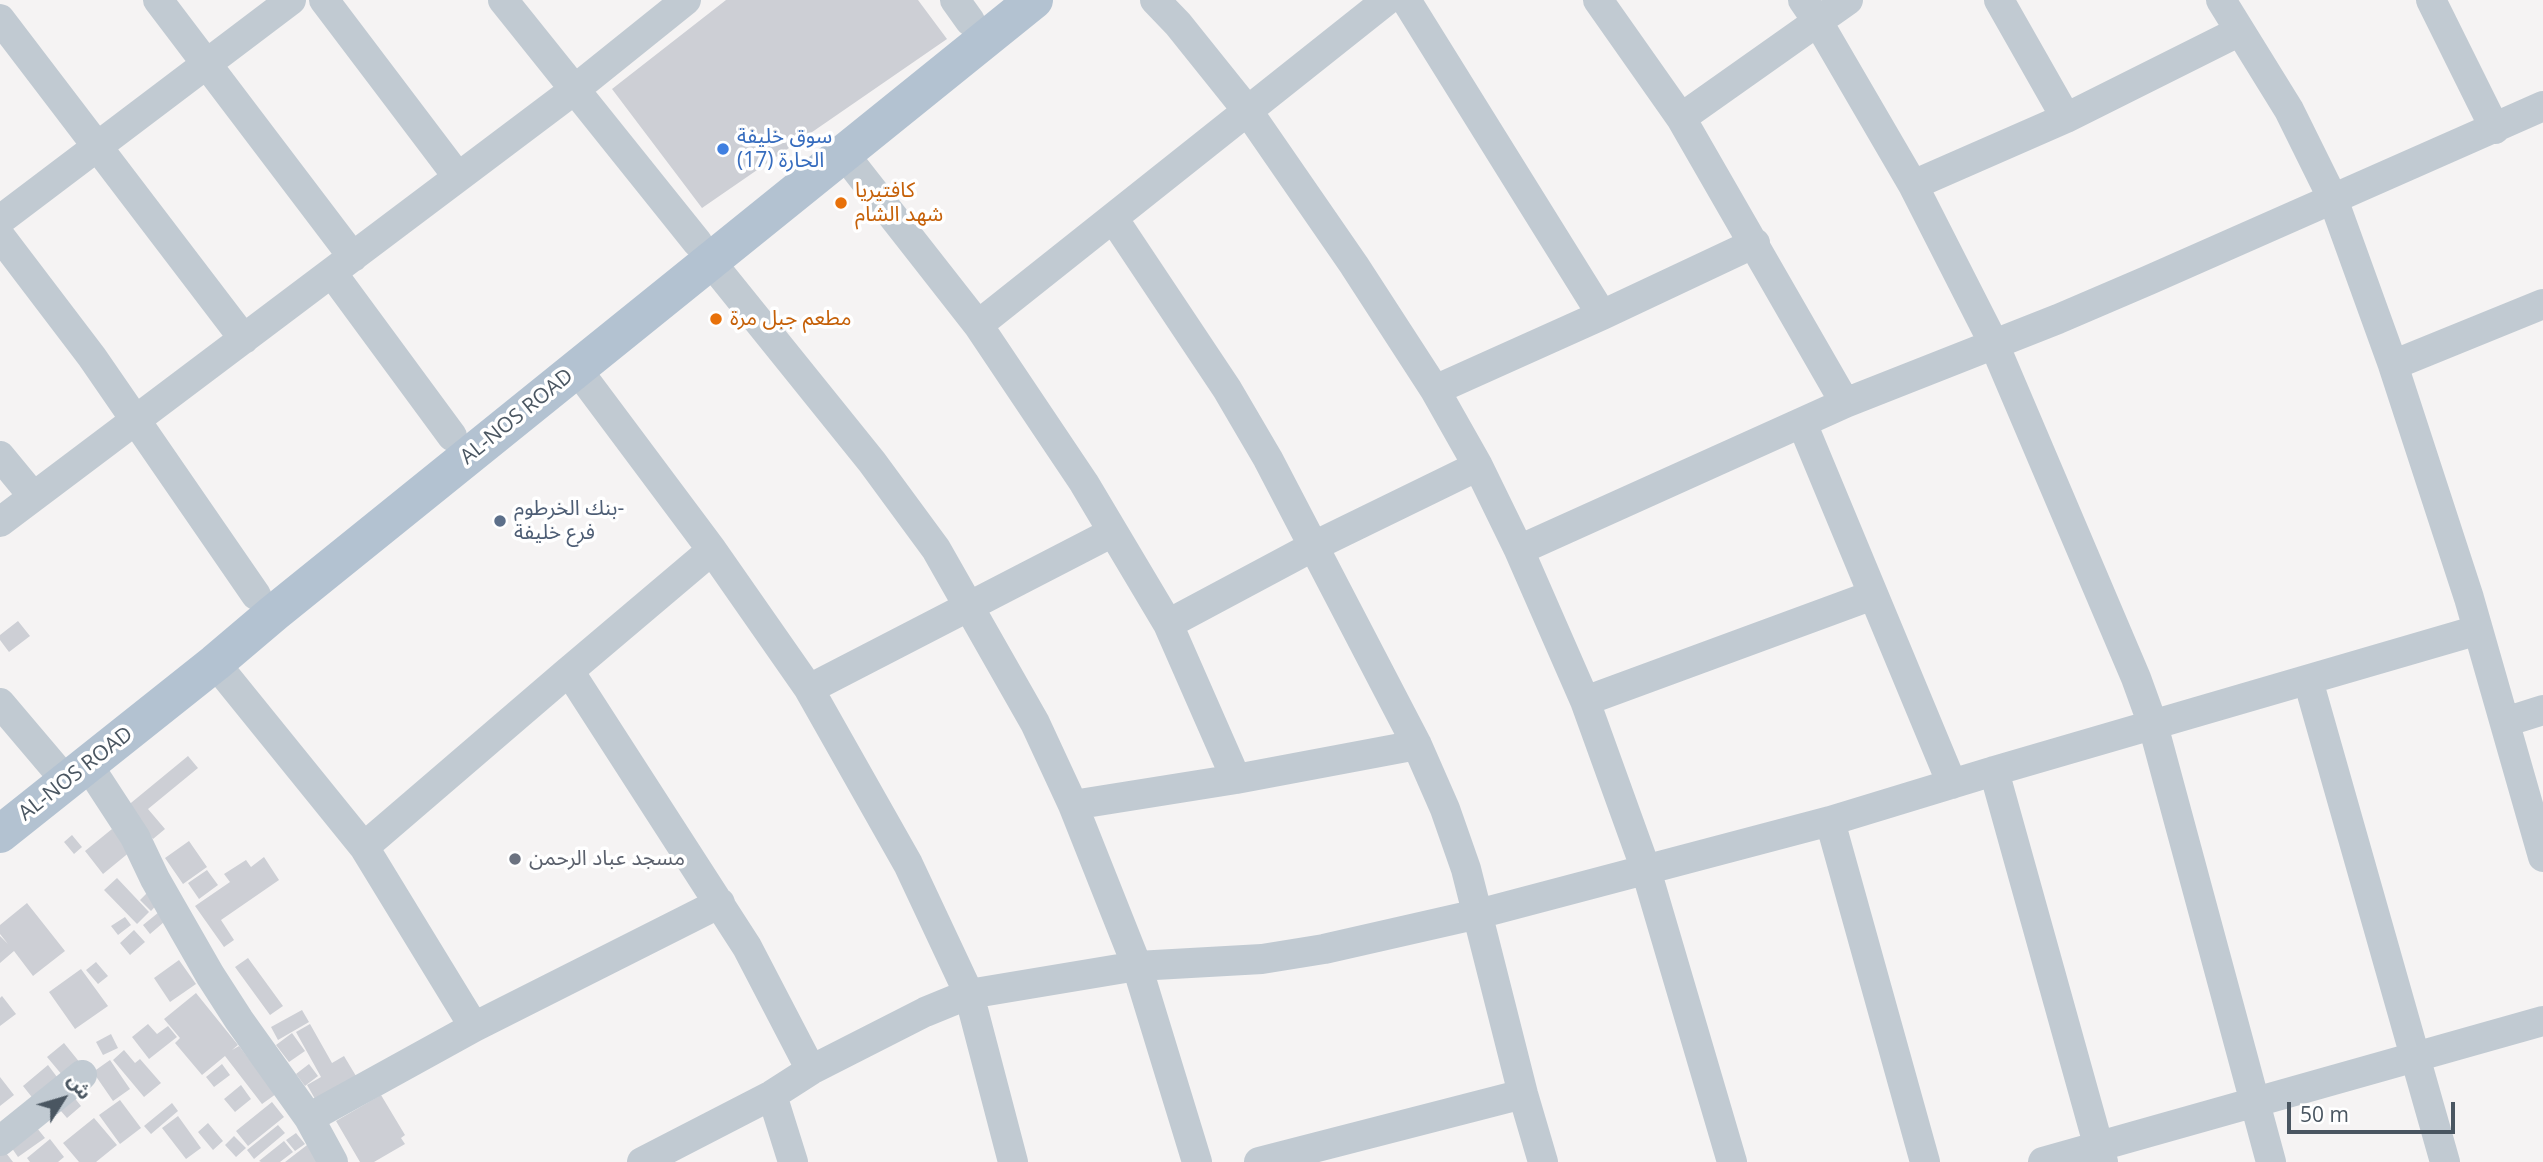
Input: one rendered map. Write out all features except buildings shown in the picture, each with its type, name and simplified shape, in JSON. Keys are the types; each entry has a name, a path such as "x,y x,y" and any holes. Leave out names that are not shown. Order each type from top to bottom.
{"main road":[{"name":"AL-NOS ROAD","path":"0,806 69,771 215,663 308,569 452,436 703,251 844,154 1034,0"},
{"name":"AL-NOS ROAD","path":"0,834 256,595 308,569 576,368 974,7"}],"street":[{"path":"158,0 207,64 343,265 452,436"},
{"path":"0,220 291,0"},
{"path":"324,0 457,177"},
{"path":"503,0 872,463 936,549 969,604 1035,723 1073,805 1137,966 1197,1162"},
{"path":"0,522 575,90 686,0"},
{"path":"1155,0 1178,24 1247,110 1354,265 1435,390 1478,466 1519,550 1585,701 1646,870 1732,1162"},
{"path":"978,324 1387,0"},
{"path":"1406,0 1602,315"},
{"path":"1598,0 1681,118 1845,403"},
{"path":"1681,118 1811,11 1848,0"},
{"path":"1999,0 2066,118"},
{"path":"2221,0 2288,110 2333,199 2393,365 2479,630 2543,857"},
{"path":"2431,0 2495,129"},
{"path":"1811,11 1913,185 1994,344 2136,678 2153,725 2272,1162"},
{"path":"0,19 244,339"},
{"path":"1913,185 2066,118 2240,31"},
{"path":"1519,550 1845,403 2138,285 2543,106"},
{"path":"844,154 978,324 1068,458 1168,624 1236,779"},
{"path":"1113,218 1227,389 1268,459 1417,745 1445,809 1466,869 1523,1094 1544,1162"},
{"path":"0,236 136,419 256,595"},
{"path":"1435,390 1755,243"},
{"path":"2393,365 2543,304"},
{"path":"576,368 712,550 809,689 908,864 969,994 1013,1162"},
{"path":"1802,422 1952,784"},
{"path":"0,456 33,496"},
{"path":"1168,624 1314,546 1478,466"},
{"path":"809,689 969,604 1113,532"},
{"path":"364,848 712,550"},
{"path":"1585,701 1874,595"},
{"path":"642,1162 772,1095 811,1070 925,1012 969,994 1137,966 1262,959 1345,944 1478,914 1830,821 2479,630"},
{"path":"215,663 364,848 474,1027"},
{"path":"569,671 747,947 811,1070"},
{"path":"2308,680 2445,1162"},
{"path":"0,703 135,838 155,879 210,975 309,1118 333,1162"},
{"path":"2505,722 2543,710"},
{"path":"1073,805 1236,779 1417,745"},
{"path":"1994,771 2101,1154"},
{"path":"1830,821 1925,1162"},
{"path":"309,1118 474,1027 720,904"},
{"path":"2043,1162 2101,1154 2254,1102 2543,1021"},
{"path":"0,1141 82,1075"},
{"path":"1259,1162 1352,1151 1523,1094"},
{"path":"772,1095 793,1162"}],"place":[{"name":"سوق خليفة الحارة (17)","path":"723,149"},
{"name":"كافتيريا شهد الشام","path":"841,203"},
{"name":"مطعم جبل مرة","path":"716,319"},
{"name":"بنك الخرطوم- فرع خليفة","path":"500,521"},
{"name":"مسجد عباد الرحمن","path":"515,859"}]}
